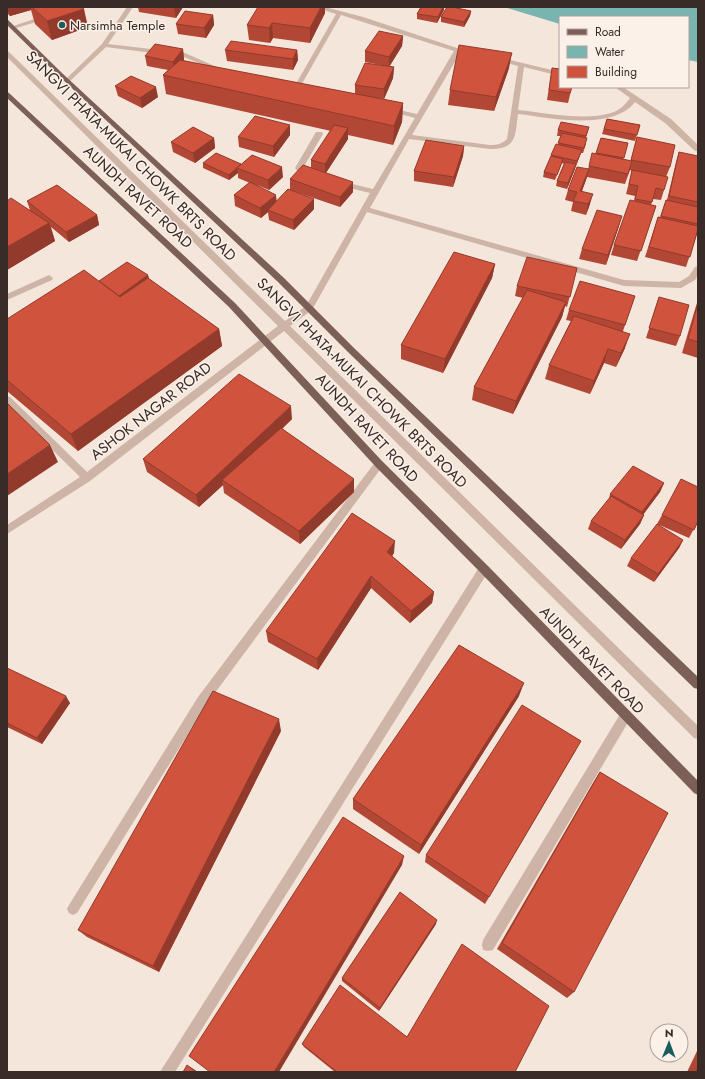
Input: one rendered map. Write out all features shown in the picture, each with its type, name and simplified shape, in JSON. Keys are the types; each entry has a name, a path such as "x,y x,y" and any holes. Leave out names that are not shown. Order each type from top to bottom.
{"main road":[{"path":"10,24 67,81 282,280 309,308 698,684"},
{"name":"AUNDH RAVET ROAD","path":"7,94 232,304 379,464 698,789"}],"street":[{"path":"67,81 104,45 130,7"},
{"path":"317,7 340,12 472,54"},
{"path":"304,91 293,89 340,12"},
{"path":"10,24 51,16"},
{"path":"104,45 185,55 231,74"},
{"path":"309,308 374,192 458,50"},
{"name":"SANGVI PHATA-MUKAI CHOWK BRTS ROAD","path":"7,53 698,734"},
{"path":"493,58 559,74"},
{"path":"407,137 501,147 508,144 511,139 521,65"},
{"path":"619,88 668,121 698,149"},
{"path":"515,112 586,118 605,117 621,112 634,98"},
{"path":"381,108 419,117"},
{"path":"317,176 302,172 298,168 320,134"},
{"path":"331,180 374,192"},
{"path":"365,209 624,283 681,285 692,278 698,269"},
{"path":"7,298 48,278"},
{"name":"ASHOK NAGAR ROAD","path":"7,530 87,478 265,340 309,308"},
{"path":"7,399 87,478"},
{"path":"73,909 202,701 379,464"},
{"path":"167,1072 484,570"},
{"path":"488,945 626,715"}],"water":[{"path":"504,7 698,7 698,62 689,60 689,16 559,16 559,24"}],"building":[{"path":"32,7 82,7 84,9 47,21"},
{"path":"258,7 321,7 310,28 272,23 269,28 247,25"},
{"path":"421,7 443,7 438,17 417,14"},
{"path":"447,7 471,11 464,22 441,17"},
{"path":"185,11 213,15 204,28 176,24"},
{"path":"379,31 403,36 389,57 365,51"},
{"path":"231,41 297,50 293,59 225,50"},
{"path":"155,44 183,49 173,62 145,56"},
{"path":"459,45 512,53 496,97 450,90"},
{"path":"180,60 403,103 394,126 163,75"},
{"path":"365,63 394,67 384,89 355,85"},
{"path":"552,68 559,69 559,88 572,88 570,93 549,90"},
{"path":"131,76 156,87 140,98 115,86"},
{"path":"255,116 290,125 273,146 238,137"},
{"path":"607,119 640,125 637,135 604,129"},
{"path":"561,122 589,127 586,136 558,130"},
{"path":"334,125 348,128 325,164 311,160"},
{"path":"193,127 214,138 193,153 171,142"},
{"path":"562,133 587,138 584,148 558,143"},
{"path":"637,137 675,145 670,167 631,160"},
{"path":"601,138 628,143 624,158 596,153"},
{"path":"426,140 464,146 454,177 414,171"},
{"path":"556,144 582,150 577,161 551,155"},
{"path":"679,152 698,156 698,202 669,196"},
{"path":"216,153 241,164 229,175 203,163"},
{"path":"592,153 632,161 628,174 589,166"},
{"path":"252,155 282,167 268,180 237,168"},
{"path":"551,156 563,159 557,175 544,172"},
{"path":"565,162 576,164 568,183 557,181"},
{"path":"303,165 353,182 340,197 290,179"},
{"path":"577,167 589,169 580,191 593,194 588,204 573,201 577,192 568,190"},
{"path":"632,170 668,177 664,190 656,188 652,202 635,199 638,186 629,184"},
{"path":"250,182 276,195 260,208 234,195"},
{"path":"57,185 97,215 66,232 27,201"},
{"path":"288,189 314,199 293,220 268,210"},
{"path":"11,198 49,223 7,247 7,201"},
{"path":"630,200 656,206 641,251 614,245"},
{"path":"666,200 698,207 698,224 661,216"},
{"path":"597,210 622,216 608,255 582,249"},
{"path":"658,217 698,226 690,257 649,247"},
{"path":"454,252 495,264 445,359 401,345"},
{"path":"527,257 577,268 570,297 517,286"},
{"path":"127,262 148,275 119,296 99,281"},
{"path":"84,270 120,297 148,278 219,329 71,434 7,380 7,319"},
{"path":"580,281 635,296 625,325 569,310"},
{"path":"527,290 566,302 516,401 474,387"},
{"path":"659,297 689,305 680,336 649,328"},
{"path":"698,303 698,342 688,339"},
{"path":"574,316 630,334 621,353 608,349 594,381 549,365"},
{"path":"239,374 291,406 196,495 143,459"},
{"path":"7,403 50,445 7,474"},
{"path":"281,428 354,479 299,531 222,480"},
{"path":"633,466 664,483 642,512 610,494"},
{"path":"681,479 698,487 698,521 694,530 662,515"},
{"path":"611,496 644,515 625,540 591,521"},
{"path":"352,513 395,541 387,552 434,592 411,611 371,576 317,659 266,631"},
{"path":"657,524 683,540 658,574 631,558"},
{"path":"459,645 524,683 421,845 353,799"},
{"path":"7,668 66,696 37,738 7,723"},
{"path":"213,691 279,719 153,966 78,930"},
{"path":"522,705 581,741 489,897 426,855"},
{"path":"600,772 668,813 574,992 502,943"},
{"path":"343,817 404,856 274,1072 210,1072 189,1056"},
{"path":"400,892 437,920 380,1008 342,978"},
{"path":"462,944 549,1006 515,1072 337,1072 302,1044 340,985 407,1037"},
{"path":"187,1065 196,1072 183,1072"}],"place":[{"name":"Narsimha Temple","path":"62,25"}]}
